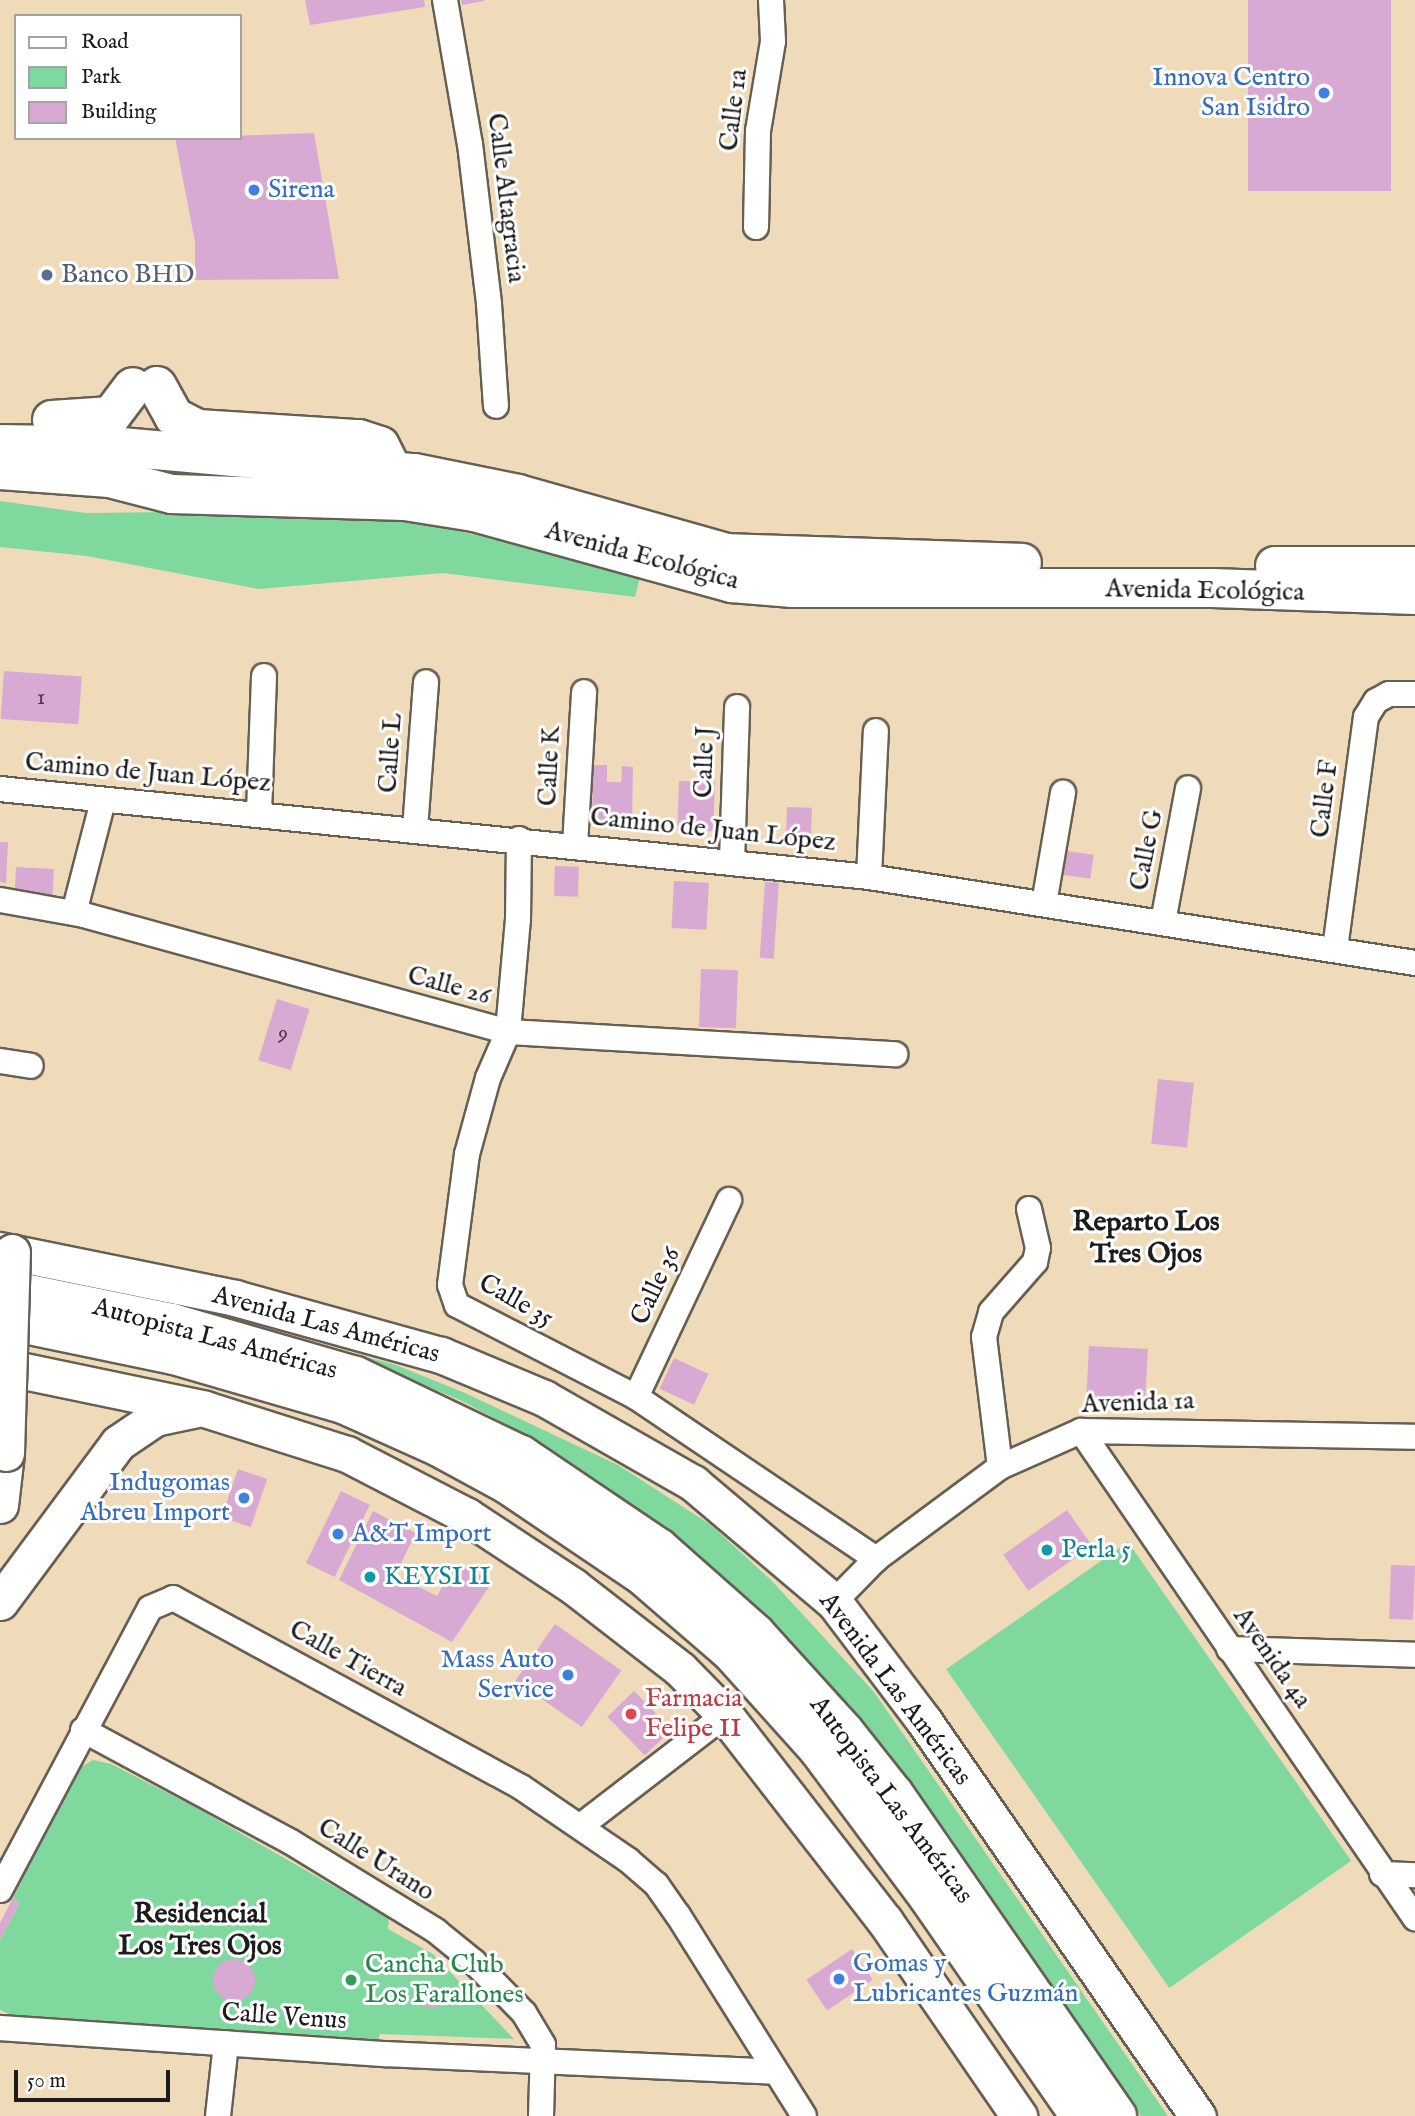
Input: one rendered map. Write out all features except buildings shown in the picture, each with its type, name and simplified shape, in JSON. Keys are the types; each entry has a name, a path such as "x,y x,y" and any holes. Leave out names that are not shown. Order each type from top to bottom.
{"main road":[{"path":"0,425 103,419 145,387 174,416 198,429 359,439 380,446 393,472"},
{"name":"Avenida Ecológica","path":"0,444 138,450 393,472 517,494 727,553 1025,563 1415,566"},
{"path":"0,454 118,460 138,450 174,464 265,470 283,475 299,495"},
{"name":"Avenida Ecológica","path":"0,470 110,478 172,494 299,495 405,501 474,512 646,562 756,585 1415,594"},
{"name":"Autopista Las Américas","path":"0,1288 172,1323 356,1376 521,1455 659,1548 755,1633 844,1731 894,1794 1118,2116"},
{"name":"Autopista Las Américas","path":"0,1319 187,1359 343,1404 496,1477 642,1575 731,1652 801,1728 929,1898 1080,2116"}],"street":[{"name":"Calle Altagracia","path":"445,0 470,144 496,406"},
{"name":"Calle 1a","path":"756,227 758,131 773,41 771,0"},
{"path":"259,813 264,676"},
{"name":"Calle L","path":"415,829 426,682"},
{"name":"Calle K","path":"575,845 584,692"},
{"name":"Calle F","path":"1335,949 1366,717 1376,701 1389,694 1415,694"},
{"name":"Calle J","path":"732,861 737,707"},
{"path":"869,877 876,731"},
{"name":"Calle G","path":"1164,922 1188,788"},
{"name":"Camino de Juan López","path":"0,789 519,839 869,877 1415,963"},
{"path":"1044,904 1063,793"},
{"path":"75,913 103,801"},
{"name":"Calle 35","path":"519,839 518,919 508,1032 488,1078 467,1154 450,1285 457,1305 636,1397 876,1559"},
{"name":"Calle 26","path":"0,900 75,913 508,1032 895,1054"},
{"path":"0,1062 31,1066"},
{"name":"Calle 36","path":"636,1397 729,1200"},
{"path":"1000,1467 984,1337 991,1312 1035,1262 1038,1248 1029,1209"},
{"path":"0,1505 6,1251"},
{"name":"Avenida Las Américas","path":"6,1251 374,1333 478,1369 578,1415 693,1483 834,1602 925,1721 1198,2116"},
{"path":"0,1366 205,1409 347,1454 467,1516 633,1630 680,1669 725,1715 886,1921 1019,2116"},
{"path":"0,1602 118,1443 156,1418 205,1409"},
{"name":"Avenida 1a","path":"834,1602 876,1559 1000,1467 1081,1432 1415,1437"},
{"name":"Avenida 4a","path":"1081,1432 1382,1874 1415,1918"},
{"name":"Calle Tierra","path":"0,1890 150,1608 173,1598 582,1825 656,1884 804,2116"},
{"path":"1229,1649 1415,1655"},
{"path":"582,1825 725,1715"},
{"name":"Calle Urano","path":"83,1730 291,1842 436,1931 524,2012 543,2045 541,2116"},
{"path":"1382,1874 1415,1875"},
{"name":"Calle Venus","path":"0,2028 544,2062 774,2072"},
{"path":"218,2116 226,2043"}],"green space":[{"path":"0,501 86,513 332,510 441,527 641,573 635,597 443,573 259,589 87,556 0,547"},
{"path":"333,1348 396,1365 465,1393 618,1465 711,1525 772,1581 874,1692 1168,2116 1141,2116 947,1832 882,1748 794,1646 699,1556 604,1485 527,1436 460,1400"},
{"path":"1128,1542 1351,1861 1169,1988 946,1669"},
{"path":"93,1760 111,1764 195,1807 389,1918 388,1929 433,1954 514,2039 380,2034 378,2041 63,2025 63,2018 14,2016 0,2010 0,1940 20,1902 13,1898 76,1770"}],"place":[{"name":"Innova Centro San Isidro","path":"1324,93"},
{"name":"Sirena","path":"254,190"},
{"name":"Banco BHD","path":"47,275"},
{"name":"Indugomas Abreu Import","path":"244,1498"},
{"name":"A&T Import","path":"338,1534"},
{"name":"Perla 5","path":"1047,1550"},
{"name":"KEYSI II","path":"370,1577"},
{"name":"Mass Auto Service","path":"568,1675"},
{"name":"Farmacia Felipe II","path":"631,1714"},
{"name":"Gomas y Lubricantes Guzmán","path":"839,1979"},
{"name":"Cancha Club Los Farallones","path":"351,1980"}],"district":[{"name":"Reparto Los Tres Ojos","path":"1146,1239"},
{"name":"Residencial Los Tres Ojos","path":"200,1931"}]}
